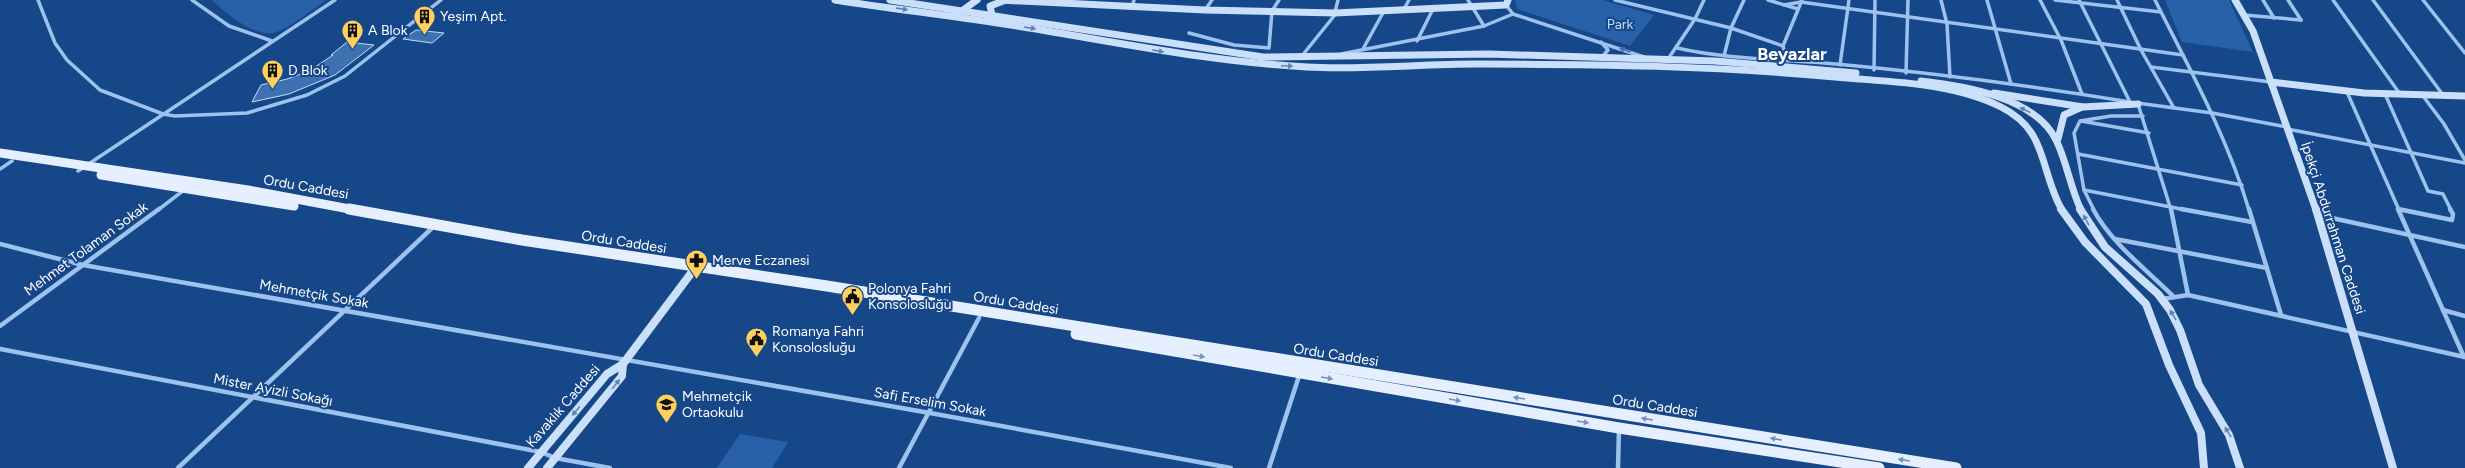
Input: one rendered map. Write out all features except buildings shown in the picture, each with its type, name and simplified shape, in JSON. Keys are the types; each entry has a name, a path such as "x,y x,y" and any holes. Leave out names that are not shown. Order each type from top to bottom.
{"main road":[{"path":"835,0 958,14 992,15 1195,48 1263,57 1330,58 1489,54 1650,58 1832,71 1968,88 2083,107 2138,104"},
{"path":"890,0 1132,47 1261,65 1330,67 1506,64 1722,69 1857,79 1928,87 1977,98 2002,107 2030,127 2043,148 2055,199 2068,221 2146,304 2154,321 2169,364 2201,433 2204,468"},
{"path":"958,14 978,0"},
{"path":"1000,0 1133,3 1204,10 1335,13 1433,8 1470,3 1507,2"},
{"path":"992,15 990,13 990,6 1006,0"},
{"name":"İpekçi Abdurrahman Caddesi","path":"2236,0 2252,31 2318,215 2393,468"},
{"path":"2271,82 2346,92 2423,96 2465,96"},
{"path":"1968,88 1998,98 2031,113 2058,139"},
{"path":"2083,107 2064,116 2058,139 2069,183 2090,227 2107,249 2163,300 2176,320 2184,338 2189,364 2199,386 2229,433 2238,454 2240,468"},
{"name":"Ordu Caddesi","path":"0,153 184,190 244,197 431,229 782,285 1619,428 1879,468"},
{"name":"Ordu Caddesi","path":"0,159 248,190 693,271 827,286 1956,468"},
{"name":"Kavaklık Caddesi","path":"528,468 607,374 624,362 693,271"},
{"name":"Kavaklık Caddesi","path":"547,468 622,376 624,362"}],"street":[{"path":"38,0 55,43 78,70 100,90 163,114 175,116 247,113 276,106 307,95 346,76 441,0"},
{"path":"192,0 204,11 233,29 251,36 272,41"},
{"path":"81,169 335,0"},
{"path":"1204,10 1212,0"},
{"path":"1188,33 1234,45 1269,48 1272,11 1279,0"},
{"path":"1301,58 1325,30 1335,13 1338,0"},
{"path":"1404,9 1409,0"},
{"path":"1615,0 1731,28 1784,46"},
{"path":"1668,59 1677,48 1695,19 1702,0"},
{"path":"1724,56 1731,28 1744,0"},
{"path":"1768,0 1798,9"},
{"path":"1840,65 1849,0"},
{"path":"1874,70 1875,0"},
{"path":"1906,73 1909,19 1908,0"},
{"path":"1941,0 1947,24 1950,77"},
{"path":"1987,0 1998,31 2011,84"},
{"path":"2040,0 2061,40 2082,94"},
{"path":"2055,0 2080,1 2121,8 2161,12"},
{"path":"2117,0 2141,50 2174,108"},
{"path":"2155,0 2212,113 2242,185 2281,315"},
{"path":"2264,0 2274,18"},
{"path":"2244,14 2302,20 2288,0"},
{"path":"2334,0 2400,94"},
{"path":"2373,0 2443,96"},
{"path":"2423,0 2465,53"},
{"path":"1784,5 1802,1 1909,19 2102,46 2182,55"},
{"path":"1788,60 1784,46 1802,1"},
{"path":"2080,1 2130,102"},
{"path":"1507,2 1513,14 1650,58"},
{"path":"1470,3 1484,26"},
{"path":"1417,41 1433,8"},
{"path":"1363,49 1384,11"},
{"path":"1330,58 1363,49 1417,41 1484,26 1503,20 1513,14"},
{"path":"1601,42 1608,50 1602,57"},
{"path":"1677,48 1704,56 1788,60 1840,65 1874,70 2011,84 2082,94 2138,104 2212,113 2411,152 2465,161"},
{"path":"2151,67 2271,82"},
{"path":"2346,92 2371,144 2398,209 2465,357"},
{"path":"2385,93 2428,191 2443,194 2453,214 2452,220 2398,209"},
{"path":"2423,96 2444,124 2465,161"},
{"path":"2138,104 2149,133 2158,168 2171,207 2188,296"},
{"path":"2080,121 2111,116 2142,116"},
{"path":"2080,121 2149,133"},
{"path":"2080,121 2074,132 2084,190 2099,220 2114,238 2174,297"},
{"path":"2078,154 2242,185"},
{"path":"0,169 12,161"},
{"name":"Mehmet Tolaman Sokak","path":"0,326 184,190"},
{"path":"2084,190 2252,222"},
{"path":"2318,215 2465,248"},
{"path":"178,468 250,398 431,229"},
{"path":"2114,238 2267,268"},
{"name":"Mehmetçik Sokak","path":"0,244 83,265 344,310 624,362"},
{"path":"2163,300 2174,297 2188,296 2281,315 2465,357"},
{"path":"2443,310 2465,316"},
{"path":"900,468 979,318"},
{"name":"Mister Ayizli Sokağı","path":"0,349 250,398 541,452 555,458 610,468"},
{"name":"Safi Erselim Sokak","path":"624,362 930,413 1231,468"},
{"path":"1269,468 1300,374"},
{"path":"1618,468 1619,428"}],"green space":[{"path":"212,0 326,0 291,25 279,31 270,33 252,29 234,19"},
{"name":"Park","path":"1515,0 1602,0 1654,15 1630,46 1517,9"},
{"path":"2165,0 2229,0 2253,52 2182,42"},
{"path":"740,434 788,442 772,468 717,468"}],"place":[{"name":"Yeşim Apt.","path":"424,36"},
{"name":"A Blok","path":"353,50"},
{"name":"D Blok","path":"273,90"},
{"name":"Merve Eczanesi","path":"696,280"},
{"name":"Polonya Fahri Konsolosluğu","path":"853,316"},
{"name":"Romanya Fahri Konsolosluğu","path":"756,358"},
{"name":"Mehmetçik Ortaokulu","path":"667,424"}],"district":[{"name":"Beyazlar","path":"1792,54"}]}
